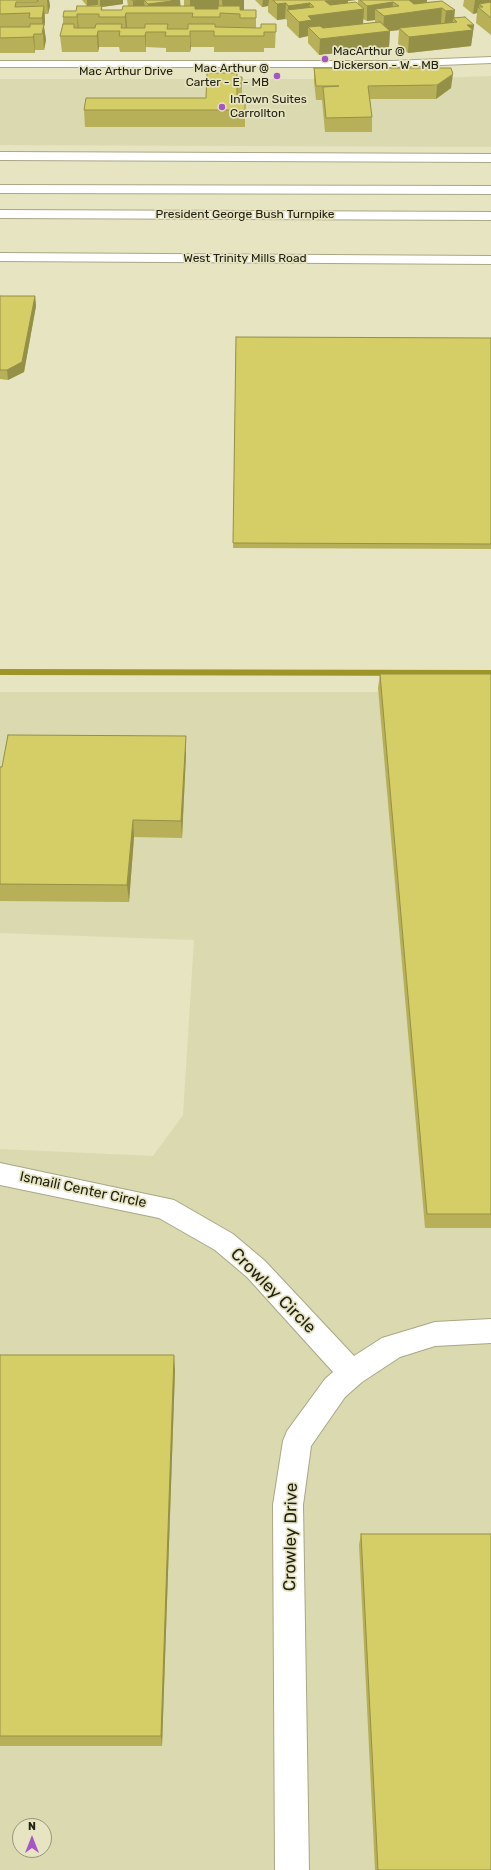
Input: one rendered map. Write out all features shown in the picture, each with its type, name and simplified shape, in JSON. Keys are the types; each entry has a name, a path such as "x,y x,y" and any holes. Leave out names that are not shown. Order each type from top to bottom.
{"main road":[{"name":"Mac Arthur Drive","path":"0,64 391,64 491,60"},
{"name":"Mac Arthur Drive","path":"0,72 382,72 491,68"},
{"path":"0,156 491,158"},
{"name":"President George Bush Turnpike","path":"0,189 491,190"},
{"name":"President George Bush Turnpike","path":"0,214 491,216"},
{"name":"West Trinity Mills Road","path":"0,257 491,260"},
{"name":"Ismaili Center Circle","path":"0,1174 10,1174 165,1208"},
{"name":"Crowley Circle","path":"165,1208 224,1242 256,1269 352,1373"},
{"name":"Crowley Drive","path":"292,1870 288,1505 297,1441 335,1388 352,1373 392,1347 435,1334 491,1331"}],"shaded area":[{"path":"491,76 491,147 0,145 0,79 415,79"},
{"path":"0,692 491,692 491,1870 0,1870 0,1149 153,1156 183,1115 194,940 0,933"}],"building":[{"path":"0,0 38,0 37,2 16,2 15,7 44,6 42,18 29,18 30,13 0,14"},
{"path":"144,0 171,0 172,1 148,4"},
{"path":"273,0 337,0 325,1 330,5 356,2 364,9 308,16 312,20 299,22 287,10 314,7 310,3 288,6 286,3 277,4"},
{"path":"360,0 409,0 414,4 442,1 455,10 446,11 442,8 384,16 375,9 399,6 393,2 367,6"},
{"path":"491,2 491,18 478,7 483,7 479,4"},
{"path":"77,6 102,6 101,10 122,10 123,6 195,6 195,9 218,9 218,6 240,6 240,10 256,10 256,18 240,18 240,14 220,13 220,17 192,17 193,13 126,13 125,17 99,17 99,14 77,14 77,17 63,17 64,11 76,11"},
{"path":"465,17 474,25 467,25 473,30 409,37 399,28 457,22 453,18"},
{"path":"380,22 390,31 320,39 308,27 320,26 323,28"},
{"path":"30,24 44,24 42,34 34,34 33,37 0,38 0,27 30,27"},
{"path":"63,24 74,24 74,28 95,28 96,24 122,24 121,28 145,28 145,24 168,24 167,29 188,29 188,24 215,24 215,27 261,28 261,24 276,24 276,32 264,32 264,36 214,36 214,31 190,31 190,36 165,36 166,32 146,32 145,36 119,36 120,31 98,31 97,36 60,36"},
{"path":"314,68 451,68 453,74 437,85 368,86 372,117 326,118 323,87 339,86 316,86"},
{"path":"207,73 237,73 237,77 242,77 242,83 237,83 237,98 245,98 245,110 84,110 86,98 206,98"},
{"path":"0,296 35,296 22,362 7,370 0,370"},
{"path":"236,337 491,338 491,544 233,543"},
{"path":"380,674 491,674 491,1214 427,1214"},
{"path":"8,735 186,736 181,821 133,820 127,885 0,884 0,767 2,767"},
{"path":"0,1355 174,1355 161,1736 0,1736"},
{"path":"361,1534 491,1534 491,1870 378,1870"}],"waterway":[{"path":"0,672 491,673"}],"place":[{"name":"MacArthur @ Dickerson - W - MB","path":"325,59"},
{"name":"Mac Arthur @ Carter - E - MB","path":"277,76"},
{"name":"InTown Suites Carrollton","path":"222,107"}]}
